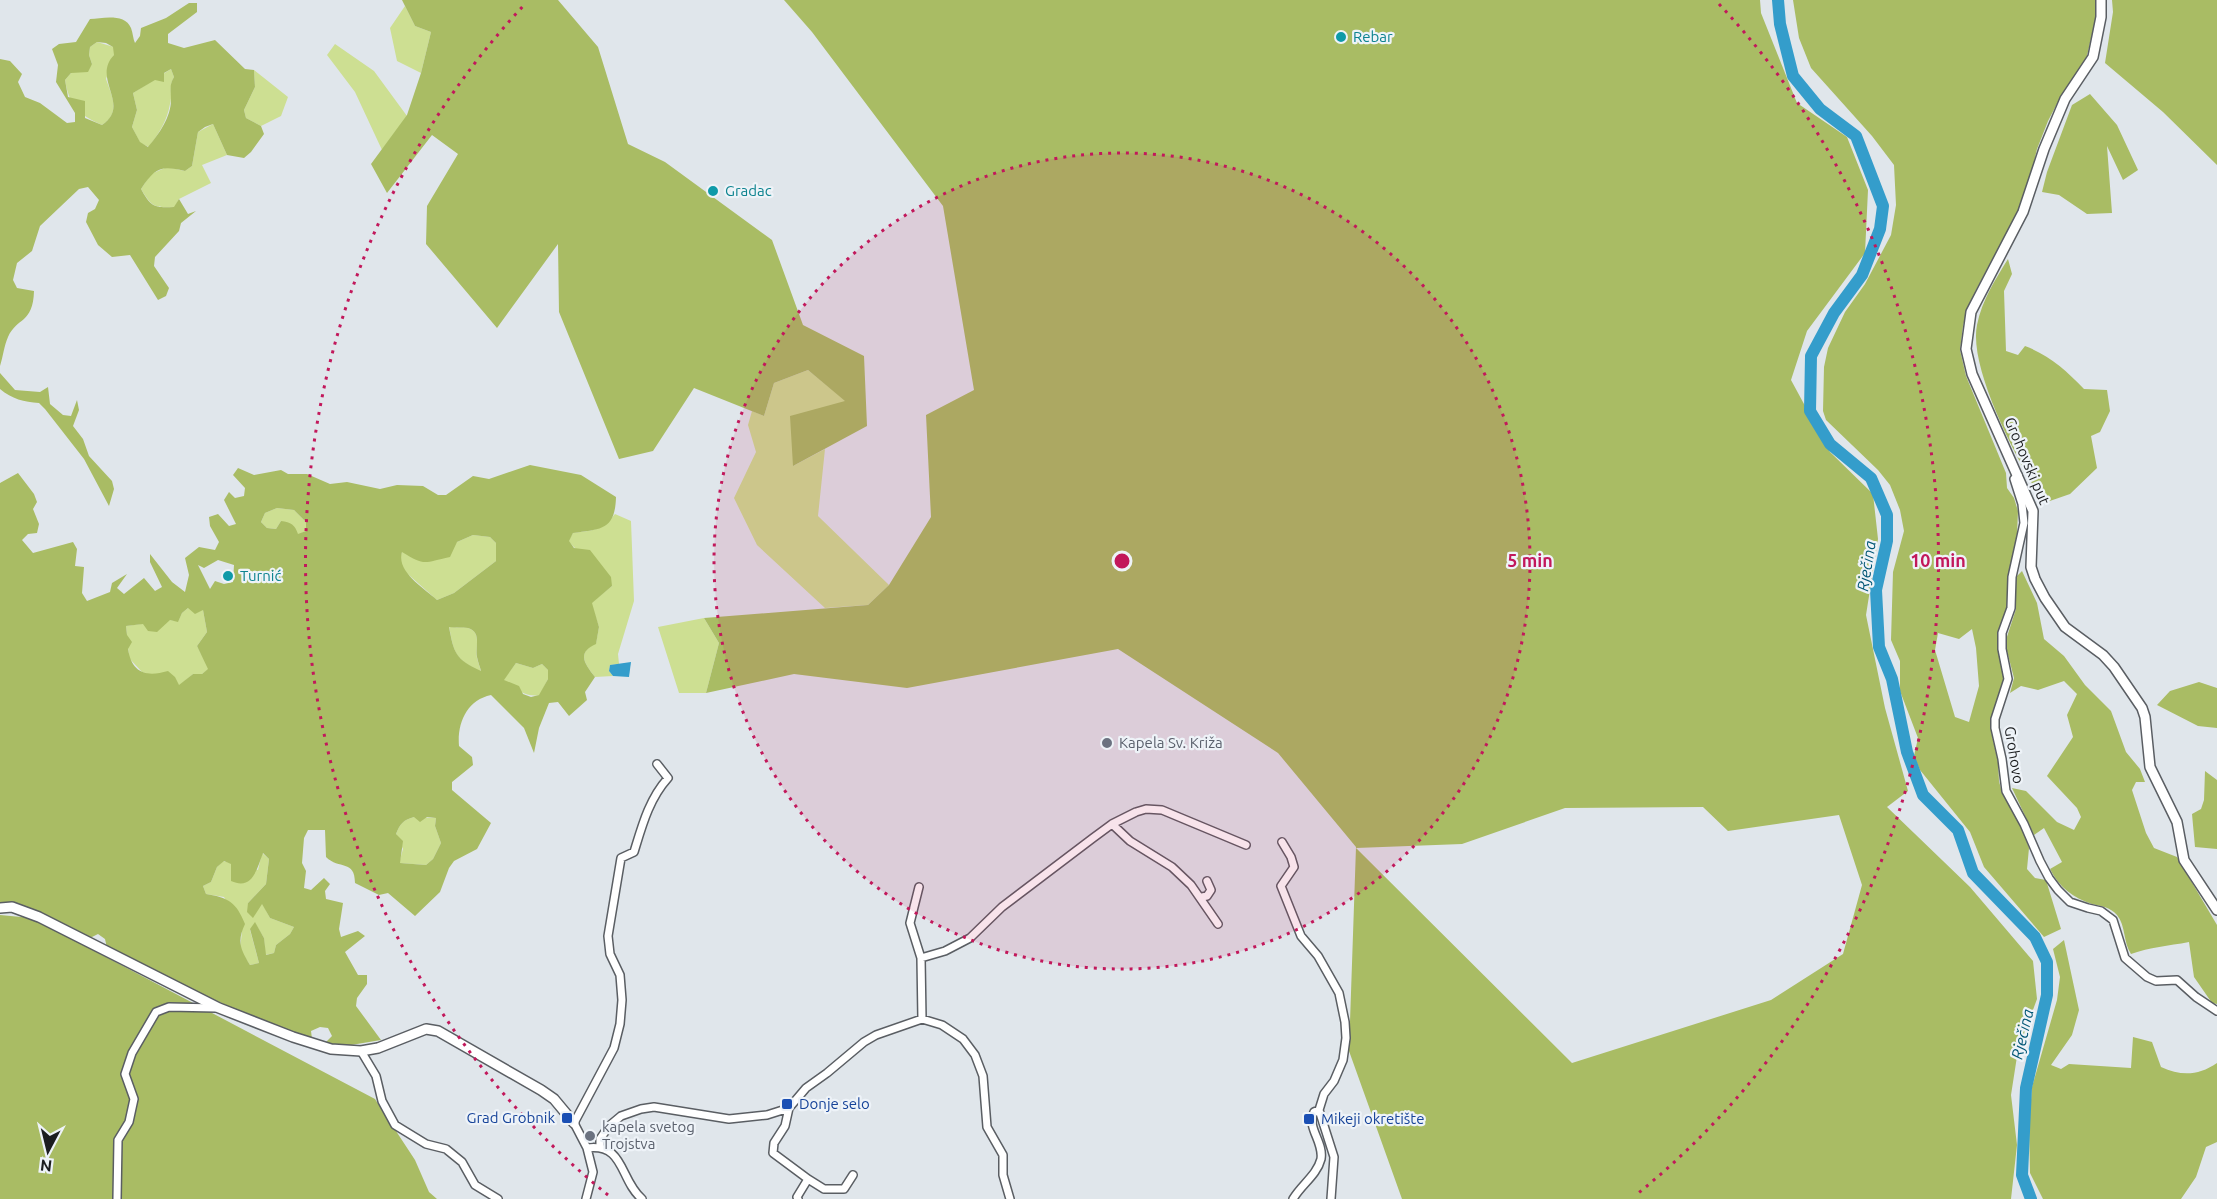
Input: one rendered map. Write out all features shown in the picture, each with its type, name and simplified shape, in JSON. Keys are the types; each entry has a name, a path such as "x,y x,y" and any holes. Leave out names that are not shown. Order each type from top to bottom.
{"main road":[{"name":"Grohovski put","path":"2100,0 2102,17 2093,57 2062,107 2044,149 2023,212 1971,312 1966,349 1972,374 2018,475 2034,517 2031,567 2035,579 2065,627 2103,655 2142,708 2146,724 2150,767 2177,822 2184,860 2217,910"},
{"path":"0,908 12,908 39,917 219,1008 331,1049 361,1051 378,1048 426,1029 438,1031 541,1090 554,1099 574,1123"}],"street":[{"name":"Grohovo","path":"2018,475 2014,479 2014,484 2022,504 2024,524 2012,577 2011,608 2002,633 2002,649 2008,678 1995,728 2006,791 2049,878 2064,896 2070,902 2101,911 2114,920 2125,958 2147,977 2156,981 2177,980 2196,998 2217,1011"},
{"path":"586,1199 593,1172 587,1148 574,1123 614,1048 622,1000 620,975 610,954 609,936 621,858 634,852 653,798 668,778 657,764"},
{"path":"921,958 945,951 970,938 1002,907 1112,824 1146,809 1162,810 1246,845"},
{"path":"1112,824 1130,841 1172,867 1202,897 1218,924"},
{"path":"1282,842 1294,867 1281,886 1301,936 1318,956 1339,993 1345,1022 1346,1038 1343,1060 1334,1081 1324,1094 1319,1110 1334,1157 1330,1199"},
{"path":"1202,897 1207,896 1211,890 1207,881"},
{"path":"919,887 910,923 921,958 922,1019"},
{"path":"117,1199 118,1140 129,1122 134,1099 125,1074 132,1053 156,1012 169,1007 219,1008"},
{"path":"853,1175 844,1189 824,1189 773,1153 774,1143 784,1126 789,1108 806,1088 864,1042 876,1035 922,1019 942,1025 963,1039 975,1055 983,1076 987,1127 1003,1155 1004,1175 1010,1199"},
{"path":"361,1051 376,1076 382,1101 395,1125 426,1144 446,1149 462,1162 475,1185 498,1199"},
{"path":"600,1146 600,1139 609,1126 621,1116 640,1109 654,1107 729,1119 767,1115 789,1108"},
{"path":"1293,1199 1317,1169 1320,1161 1321,1148 1311,1122 1314,1112 1319,1110"},
{"path":"587,1148 600,1146 608,1149 617,1157 633,1191 642,1199"},
{"path":"798,1199 808,1179"}],"green space":[{"path":"402,0 558,0 598,47 628,144 665,162 772,240 803,325 864,356 867,426 793,466 790,416 845,401 808,370 774,383 764,416 694,388 653,451 619,459 559,312 558,244 497,328 426,244 427,206 458,154 432,135 387,193 371,164 407,115 431,32 415,26"},
{"path":"784,0 1760,0 1761,13 1797,103 1847,137 1868,190 1865,253 1807,331 1791,380 1830,452 1873,494 1878,539 1866,615 1885,708 1908,791 1887,807 1970,887 2033,961 2037,999 2018,1050 2011,1095 2017,1145 2011,1199 1402,1199 1349,1051 1356,847 1278,753 1118,649 907,688 794,674 706,693 719,643 704,618 868,605 889,585 931,517 926,415 974,390 943,206 812,32","holes":["1703,807 1728,831 1839,815 1862,885 1843,954 1771,1000 1572,1063 1356,848 1462,844 1565,808"]},
{"path":"1793,0 2095,0 2096,17 2086,60 2061,96 2048,121 2018,211 1976,290 1966,314 1960,350 1966,376 2006,473 2007,488 2014,498 2018,511 2017,534 2008,576 2008,607 1998,633 2004,680 1992,718 1991,731 2002,793 2022,828 2029,848 2027,869 2035,878 2046,880 2061,929 2044,937 1984,867 1970,832 1920,770 1914,756 1918,738 1900,691 1900,661 1891,640 1893,572 1904,531 1900,510 1890,485 1878,470 1826,420 1823,411 1824,367 1828,348 1845,312 1865,284 1891,235 1896,205 1894,165 1872,136 1811,68 1799,38","holes":["1972,629 1979,686 1969,722 1955,717 1935,650 1938,633 1959,639"]},
{"path":"2112,0 2217,0 2217,165 2163,112 2105,63 2113,12"},
{"path":"189,3 197,3 197,12 168,34 168,43 184,48 215,40 245,69 254,70 255,87 244,110 246,118 261,126 264,134 244,158 227,155 213,124 205,127 198,132 192,166 185,171 170,168 154,172 141,189 154,205 174,207 179,199 188,214 196,211 181,223 179,231 155,257 154,266 169,288 166,296 158,300 130,255 112,257 98,245 86,222 88,213 95,209 99,200 88,187 79,189 40,226 32,251 17,263 13,280 17,288 34,291 33,302 28,315 8,337 0,366 0,59 10,61 22,74 18,82 25,97 40,103 67,123 75,122 75,113 56,82 58,65 52,49 59,44 76,42 90,19 119,18 124,20 131,28 135,43 140,36 141,28 166,18","holes":["97,42 113,47 114,55 108,64 107,73 113,109 110,117 102,125 85,118 85,101 68,97 65,80 71,73 88,72 92,64 89,55 90,47","171,69 174,77 171,85 169,113 160,131 148,147 140,142 132,127 137,110 133,93 155,80 164,82 164,73"]},
{"path":"405,6 415,26 431,32 421,73 397,61 390,28"},
{"path":"97,42 114,47 114,55 106,79 113,110 108,120 102,125 76,108 69,96 65,80 71,73 92,64 89,55 90,47"},
{"path":"335,44 374,71 407,116 382,150 355,92 327,55"},
{"path":"171,69 174,77 171,84 169,110 162,127 149,147 140,143 132,127 137,110 133,93"},
{"path":"254,70 288,97 281,116 261,126 246,118 244,110 255,87"},
{"path":"2090,94 2117,125 2138,170 2123,180 2107,146 2112,213 2087,214 2059,195 2042,192 2072,105"},
{"path":"213,124 227,155 202,165 211,183 179,199 175,207 162,207 151,203 141,189 151,174 167,167 185,171 192,166 198,132"},
{"path":"2008,259 2012,274 2004,291 2006,351 2018,355 2025,346 2057,364 2084,389 2107,390 2110,411 2100,432 2091,436 2097,468 2070,494 2044,503 2022,466 1998,417 1980,366 1976,344 1977,325 1982,307"},
{"path":"808,370 846,401 793,466 825,449 818,516 889,585 868,605 825,608 757,545 734,498 756,452 748,425 752,411 764,416 774,383"},
{"path":"0,373 15,390 40,392 48,387 50,404 63,415 71,416 77,400 79,410 73,426 83,439 89,456 112,481 114,489 109,506 84,459 45,409 39,403 18,399 0,389"},
{"path":"530,465 581,475 616,497 610,522 599,529 573,533 569,541 574,548 590,550 611,577 612,586 592,603 599,627 596,644 586,651 584,659 595,677 585,692 587,700 569,716 558,702 549,703 539,728 534,753 524,728 491,695 470,707 462,721 459,746 472,757 473,765 452,782 452,790 491,823 477,849 454,861 440,892 415,916 388,893 379,895 355,883 349,868 326,857 325,830 308,830 304,838 302,863 306,871 304,888 311,890 324,878 330,884 325,891 326,899 343,903 339,929 341,937 358,931 365,936 345,952 358,975 367,975 367,984 357,998 356,1006 381,1040 339,1047 326,1042 332,1036 328,1028 320,1027 311,1031 312,1039 230,1007 107,948 105,939 98,934 90,938 13,902 0,903 0,483 18,473 34,494 37,502 33,509 39,524 37,533 28,534 22,540 33,553 73,542 77,549 75,566 84,567 82,593 87,601 110,592 112,583 127,574 117,588 124,594 144,578 155,591 162,587 150,562 150,554 172,582 185,592 189,575 185,558 199,547 215,550 219,542 210,526 209,517 218,514 229,526 236,524 224,500 229,492 235,498 244,496 245,488 233,475 238,468 254,475 281,470 288,474 307,474 330,484 347,482 380,489 397,485 423,486 438,495 446,495 473,476 489,479","holes":["277,508 294,510 306,522 306,531 298,534 292,524 284,521 281,521 276,529 267,528 261,522 265,513","473,535 490,537 496,543 496,561 454,593 437,600 412,579 401,559 402,552 415,560 424,562 450,557 457,542","218,560 234,565 233,582 224,584 215,581 210,589 198,565 204,568","188,608 195,614 203,610 207,632 197,646 208,669 202,674 193,674 179,685 168,671 153,674 137,669 130,657 128,649 132,642 127,635 126,626 143,624 148,631 157,632 170,620 178,622 182,613","449,627 472,630 476,636 477,657 481,671 461,659 452,643","516,663 533,668 542,664 548,670 548,679 539,695 531,697 523,694 519,686 504,680","414,817 420,822 427,817 436,818 435,826 441,843 433,859 426,865 400,863 403,841 396,834 405,821","263,853 269,859 266,884 248,903 247,912 253,918 262,904 270,918 294,927 290,934 276,945 274,953 266,955 264,938 255,922 250,929 259,963 250,965 241,945 241,935 245,924 238,911 226,899 206,894 203,886 211,882 217,867 224,861 231,864 231,881 238,883 249,880 259,865"]},
{"path":"277,508 294,510 306,522 306,531 298,535 281,521 276,529 267,528 261,522 265,513"},
{"path":"615,514 631,521 634,601 618,654 619,664 610,665 609,671 613,676 595,677 584,659 586,651 596,643 599,627 591,603 612,586 568,541 573,533 597,529"},
{"path":"473,535 490,537 496,543 496,561 454,593 437,600 402,569 399,560 402,552 457,542"},
{"path":"2022,571 2037,603 2044,639 2064,656 2085,685 2111,711 2126,752 2140,769 2145,782 2136,782 2132,790 2146,833 2154,848 2177,857 2217,925 2217,1004 2212,1003 2194,977 2189,942 2131,954 2120,919 2114,912 2079,899 2062,886 2050,869 2062,862 2044,828 2034,835 2012,788 2026,791 2057,822 2074,830 2081,817 2077,808 2047,776 2073,737 2067,715 2077,694 2064,681 2038,690 2021,686 2010,693 2014,678 2005,643 2016,609 2016,577"},
{"path":"188,608 203,610 207,632 197,646 209,669 202,674 193,674 179,686 142,672 129,658 126,626 178,621"},
{"path":"704,618 719,643 706,693 679,693 658,627"},
{"path":"449,626 468,628 475,633 477,658 481,672 457,655"},
{"path":"516,663 533,668 542,664 548,670 548,679 540,695 525,694 503,680"},
{"path":"2199,682 2217,688 2217,728 2198,726 2157,705 2170,691"},
{"path":"2205,771 2217,780 2217,849 2195,847 2192,814 2201,809 2204,800"},
{"path":"414,817 436,818 435,826 441,843 433,859 426,865 399,863 403,849 396,834 402,823"},
{"path":"262,853 269,859 266,884 248,903 262,903 270,918 294,927 290,934 276,945 274,953 265,955 264,938 255,923 250,930 259,963 250,965 240,950 242,931 224,897 206,894 203,886 211,882 217,867 223,861 258,870"},
{"path":"0,915 32,918 375,1099 415,1160 429,1192 437,1199 0,1199"},
{"path":"2064,940 2079,1010 2072,1035 2051,1065 2061,1069 2069,1064 2131,1068 2133,1037 2152,1042 2161,1067 2168,1070 2182,1073 2196,1072 2217,1063 2217,1142 2206,1147 2196,1177 2181,1199 2043,1199 2030,1173 2029,1126 2032,1087 2057,1000 2060,977 2053,949"}],"water":[{"path":"631,662 629,677 613,676 609,671 610,665"}],"waterway":[{"name":"Rječina","path":"1778,0 1780,24 1793,76 1820,109 1856,136 1883,206 1880,229 1862,275 1834,313 1811,356 1810,411 1830,444 1871,478 1887,515 1887,541 1876,590 1879,647 1892,679 1907,752 1923,795 1958,830 1973,873 2035,937 2047,962 2047,995 2026,1088 2022,1175 2031,1199"}],"place":[{"name":"Rebar","path":"1341,37"},
{"name":"Gradac","path":"713,191"},
{"name":"Turnić","path":"228,576"},
{"name":"Kapela Sv. Križa","path":"1107,743"},
{"name":"Donje selo","path":"787,1104"},
{"name":"Grad Grobnik","path":"567,1118"},
{"name":"Mikeji okretište","path":"1309,1119"},
{"name":"kapela svetog Trojstva","path":"590,1136"}]}
